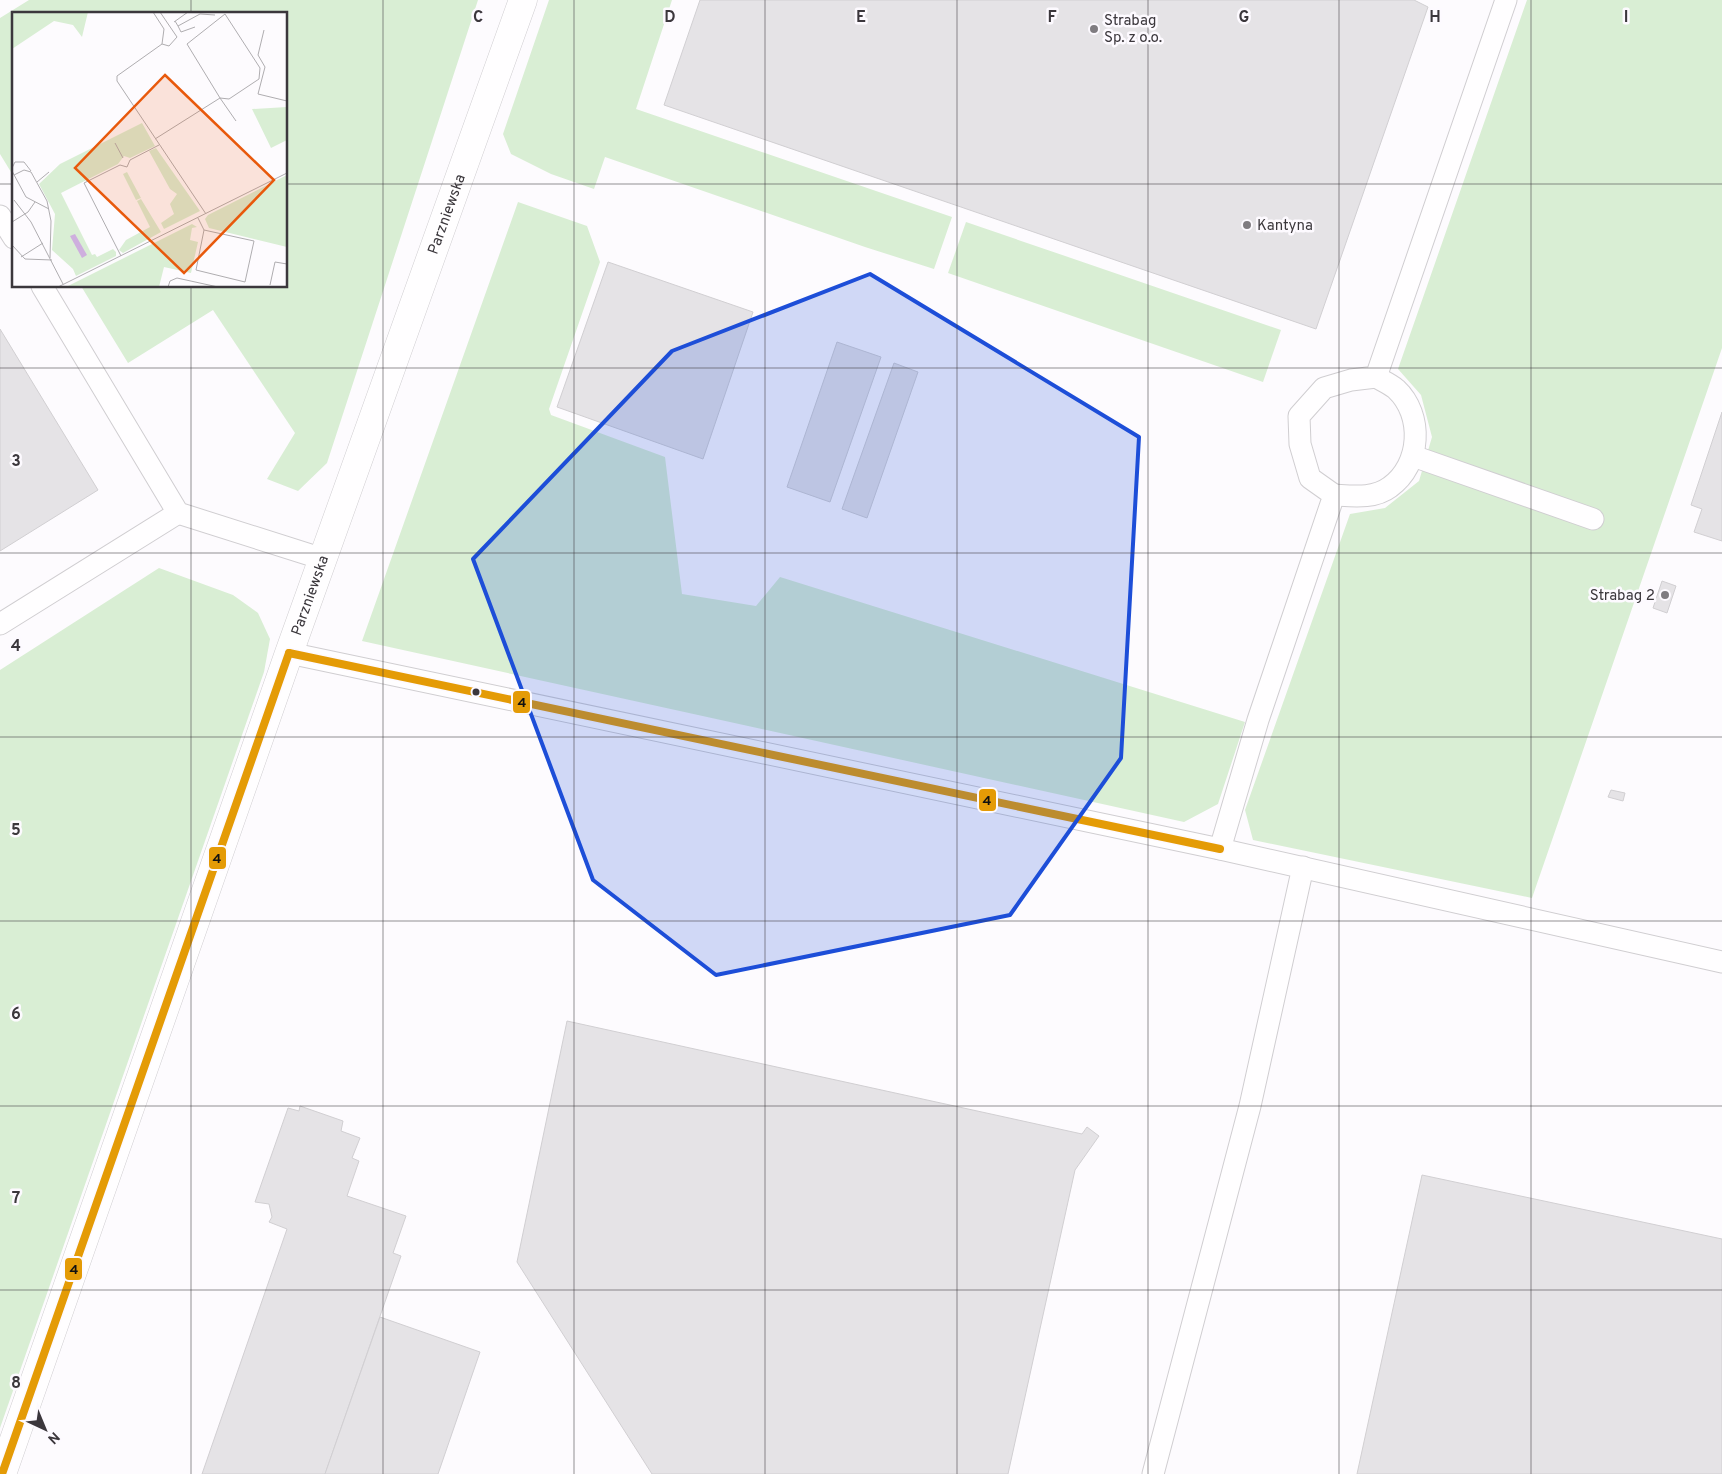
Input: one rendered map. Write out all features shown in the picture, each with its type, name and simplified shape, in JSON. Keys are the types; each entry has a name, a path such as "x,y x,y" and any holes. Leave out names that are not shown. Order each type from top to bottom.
{"street":[{"name":"Parzniewska","path":"2,1474 289,653 523,0"}],"lane":[{"path":"1376,377 1506,0"},
{"path":"0,216 12,235"},
{"path":"43,288 178,513 323,559"},
{"path":"1376,377 1396,390 1410,409 1416,437 1413,456 1406,472 1390,488 1363,497 1334,495 1310,478 1300,444 1299,416 1324,388 1350,380 1376,377"},
{"path":"1413,456 1594,519"},
{"path":"1220,849 1258,720 1334,495"},
{"path":"0,624 178,513"},
{"path":"289,653 1220,849 1722,962"},
{"path":"1153,1474 1250,1106 1303,867"}],"highlighted area":[{"path":"870,274 1139,437 1121,758 1010,915 716,975 593,880 473,559 672,351"}],"green space":[{"path":"29,0 478,0 327,463 298,491 267,479 295,433 213,310 128,363 82,288 288,288 288,12 12,12 12,174 0,154 0,18"},
{"path":"549,0 672,0 636,109 952,217 934,269 605,157 594,189 551,174 511,154 503,134"},
{"path":"1527,0 1722,0 1722,348 1532,898 1253,840 1245,810 1350,514 1385,508 1419,481 1432,437 1421,395 1398,369"},
{"path":"518,202 587,226 600,262 549,409 551,415 665,457 682,594 756,606 780,577 1245,722 1218,804 1184,822 362,641"},
{"path":"966,222 1281,330 1263,382 948,273"},
{"path":"159,568 233,595 258,613 270,639 264,672 0,1428 0,670"}],"building":[{"path":"700,0 1414,0 1428,7 1316,329 664,105"},
{"path":"608,262 753,312 703,459 557,407"},
{"path":"0,329 98,490 0,551"},
{"path":"837,342 881,357 830,502 787,487"},
{"path":"894,363 918,372 867,518 842,509"},
{"path":"1722,412 1722,541 1694,532 1702,509 1691,505"},
{"name":"Strabag 2","path":"1662,581 1676,586 1667,613 1653,608"},
{"path":"1611,790 1625,793 1623,801 1608,797"},
{"path":"567,1021 1082,1134 1087,1127 1099,1136 1075,1170 1008,1474 652,1474 517,1262"},
{"path":"300,1106 343,1121 341,1131 360,1138 352,1158 359,1161 347,1196 406,1216 393,1253 401,1256 325,1474 202,1474 287,1229 269,1222 272,1217 269,1204 255,1202 288,1108 299,1111"},
{"path":"1422,1175 1722,1239 1722,1474 1357,1474"},
{"path":"380,1317 480,1352 438,1474 325,1474"}],"transit line":[{"name":"4","path":"289,653 1220,849"},
{"name":"4","path":"2,1474 289,653"}],"place":[{"name":"Strabag Sp. z o.o.","path":"1094,29"},
{"name":"Kantyna","path":"1247,225"},
{"name":"Strabag 2","path":"1665,595"}]}
